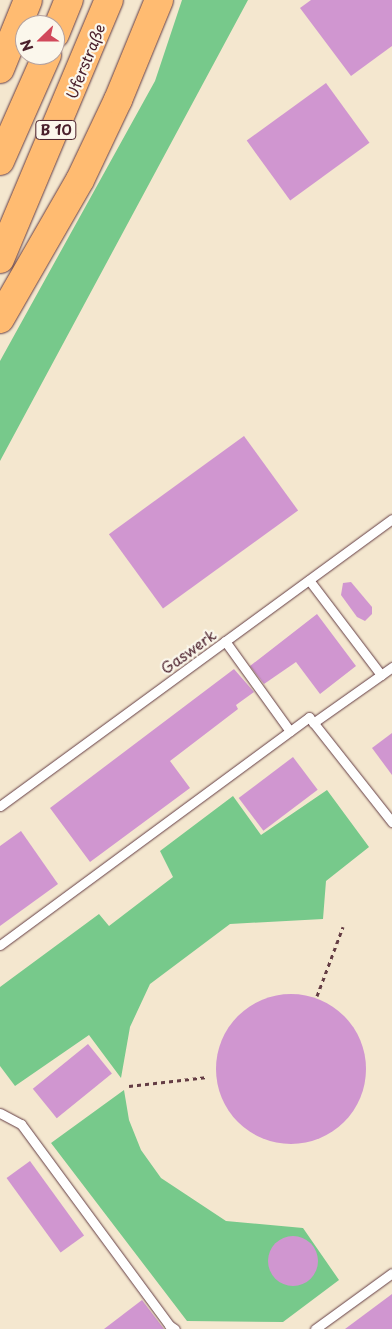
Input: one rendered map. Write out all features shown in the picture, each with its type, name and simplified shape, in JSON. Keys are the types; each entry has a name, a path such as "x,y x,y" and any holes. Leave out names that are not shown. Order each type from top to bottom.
{"highway":[{"path":"0,69 28,0"},
{"path":"63,15 69,0"},
{"name":"Uferstraße","path":"0,259 109,0"},
{"name":"B 10","path":"0,319 80,180 118,100 158,0"},
{"name":"B 10","path":"0,161 42,65"}],"lane":[{"name":"Gaswerk","path":"0,806 392,519"},
{"path":"309,580 381,675"},
{"path":"225,641 290,731"},
{"path":"313,723 392,667"},
{"path":"0,945 309,717 392,822"},
{"path":"0,1113 21,1124 175,1329"},
{"path":"314,1329 392,1273"}],"path":[{"path":"317,996 344,927"},
{"path":"129,1086 207,1077"}],"green space":[{"path":"182,0 248,0 0,461 0,361 155,81"},
{"path":"327,790 369,847 326,881 323,919 230,924 150,984 130,1027 121,1078 89,1035 15,1086 0,1066 0,987 99,914 109,926 173,877 160,851 233,796 261,835"},
{"path":"124,1090 129,1120 141,1150 161,1178 226,1221 303,1228 339,1280 283,1322 187,1321 51,1143"}],"building":[{"path":"311,0 392,0 392,46 351,76 300,8"},
{"path":"326,83 369,143 290,200 247,141"},
{"path":"244,436 298,510 163,609 109,534"},
{"path":"351,582 372,607 372,614 365,621 357,617 341,595 343,583"},
{"path":"317,614 356,666 320,694 296,662 264,684 250,666"},
{"path":"234,669 254,692 236,705 238,709 170,761 190,788 90,862 50,808"},
{"path":"392,733 392,775 372,748"},
{"path":"293,757 318,790 263,831 239,798"},
{"path":"21,831 58,884 0,926 0,846"},
{"path":"291,994 320,1000 344,1016 360,1040 366,1069 360,1098 344,1122 320,1138 291,1144 262,1138 238,1122 222,1098 216,1069 222,1040 238,1016 262,1000"},
{"path":"88,1044 112,1074 57,1118 33,1089"},
{"path":"30,1161 84,1235 61,1252 7,1178"},
{"path":"293,1236 311,1243 318,1261 311,1279 293,1286 275,1279 268,1261 275,1243"},
{"path":"392,1294 392,1329 345,1329"},
{"path":"142,1300 164,1329 104,1329"}]}
